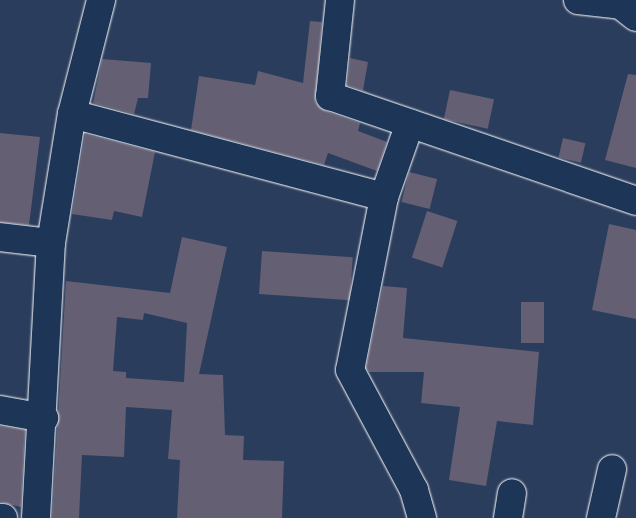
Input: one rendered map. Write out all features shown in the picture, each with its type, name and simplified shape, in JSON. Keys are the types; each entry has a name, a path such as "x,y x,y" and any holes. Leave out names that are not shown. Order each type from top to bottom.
{"street":[{"path":"36,518 44,418 51,243 72,114 101,0"},
{"path":"340,0 330,96 636,201"},
{"path":"578,0 621,5 636,17"},
{"path":"72,114 384,197"},
{"path":"410,123 384,197 350,370 414,490 422,518"},
{"path":"0,237 51,243"},
{"path":"0,410 44,418"},
{"path":"601,518 612,469"}],"building":[{"path":"310,21 322,22 315,102 325,111 360,123 358,131 387,142 377,171 328,153 324,165 191,130 199,76 255,85 258,71 303,83"},
{"path":"350,58 368,62 363,90 369,93 347,85"},
{"path":"102,59 151,63 148,98 138,98 134,114 93,103"},
{"path":"628,74 636,75 636,168 605,160"},
{"path":"450,90 494,99 488,129 444,119"},
{"path":"0,133 40,137 29,225 0,222"},
{"path":"85,134 155,152 142,217 114,211 112,220 72,214"},
{"path":"563,138 585,143 581,163 559,157"},
{"path":"409,172 437,179 430,209 402,202"},
{"path":"427,211 457,221 442,267 412,258"},
{"path":"609,224 636,230 636,319 592,310"},
{"path":"182,237 227,247 199,374 223,375 225,435 244,436 243,460 284,461 282,518 177,518 180,460 168,459 172,410 126,407 124,457 82,455 79,518 52,518 66,281 170,293","holes":["144,313 187,323 184,382 126,378 126,372 113,371 117,317 143,320"]},
{"path":"262,251 353,257 350,300 259,294"},
{"path":"383,286 407,288 403,338 539,352 533,425 497,421 486,486 449,480 460,407 421,403 424,372 369,372 366,368"},
{"path":"521,302 544,302 544,343 521,343"},
{"path":"0,426 25,430 21,507 0,502"}]}
